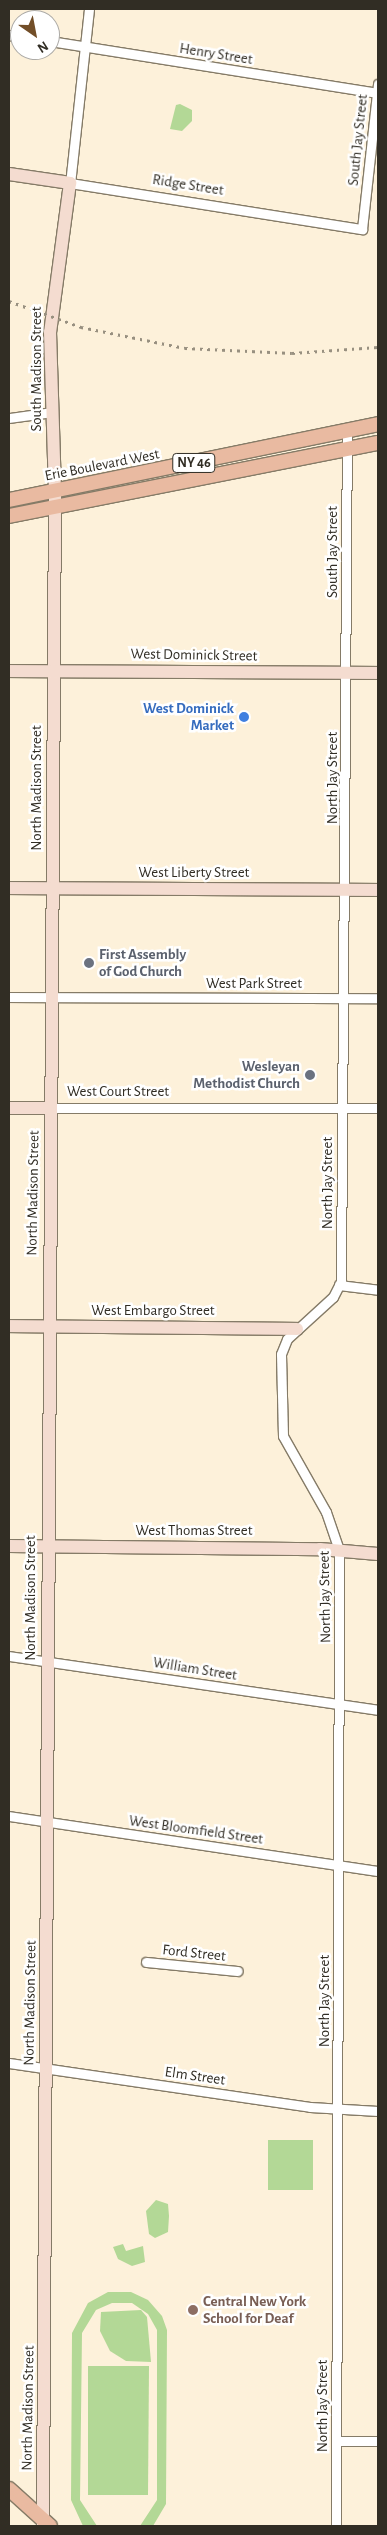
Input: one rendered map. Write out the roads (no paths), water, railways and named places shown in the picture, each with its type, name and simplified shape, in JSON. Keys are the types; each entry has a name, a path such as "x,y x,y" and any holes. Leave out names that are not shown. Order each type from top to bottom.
{"main road":[{"name":"Erie Boulevard West","path":"9,500 378,424"},
{"name":"NY 46","path":"9,516 54,509 378,443"},
{"path":"9,2489 14,2500 46,2524"}],"street":[{"name":"South Madison Street","path":"54,671 55,490 50,332 70,183 89,9"},
{"name":"Henry Street","path":"60,43 378,90"},
{"name":"South Jay Street","path":"362,229 378,90"},
{"name":"Ridge Street","path":"9,174 362,229"},
{"path":"9,418 52,412"},
{"name":"South Jay Street","path":"346,431 347,673"},
{"name":"West Dominick Street","path":"9,671 378,673"},
{"name":"North Madison Street","path":"46,2524 47,1546 54,671"},
{"name":"North Jay Street","path":"336,2526 339,1550 326,1512 283,1436 281,1354 297,1329 333,1298 339,1286 346,891 347,673"},
{"name":"West Liberty Street","path":"9,888 378,890"},
{"name":"West Park Street","path":"9,997 378,998"},
{"name":"West Court Street","path":"9,1108 378,1108"},
{"path":"339,1286 378,1290"},
{"name":"West Embargo Street","path":"9,1326 297,1329"},
{"name":"West Thomas Street","path":"9,1546 339,1550 378,1554"},
{"name":"William Street","path":"9,1656 47,1660 378,1710"},
{"name":"West Bloomfield Street","path":"9,1816 378,1871"},
{"name":"Ford Street","path":"146,1962 238,1971"},
{"name":"Elm Street","path":"9,2063 338,2110 378,2111"},
{"path":"337,2441 378,2441"}],"railway":[{"path":"9,301 81,327 185,348 292,353 378,347"}],"place":[{"name":"West Dominick Market","path":"244,717"},
{"name":"First Assembly of God Church","path":"89,963"},
{"name":"Wesleyan Methodist Church","path":"310,1075"},
{"name":"Central New York School for Deaf","path":"193,2310"}]}
